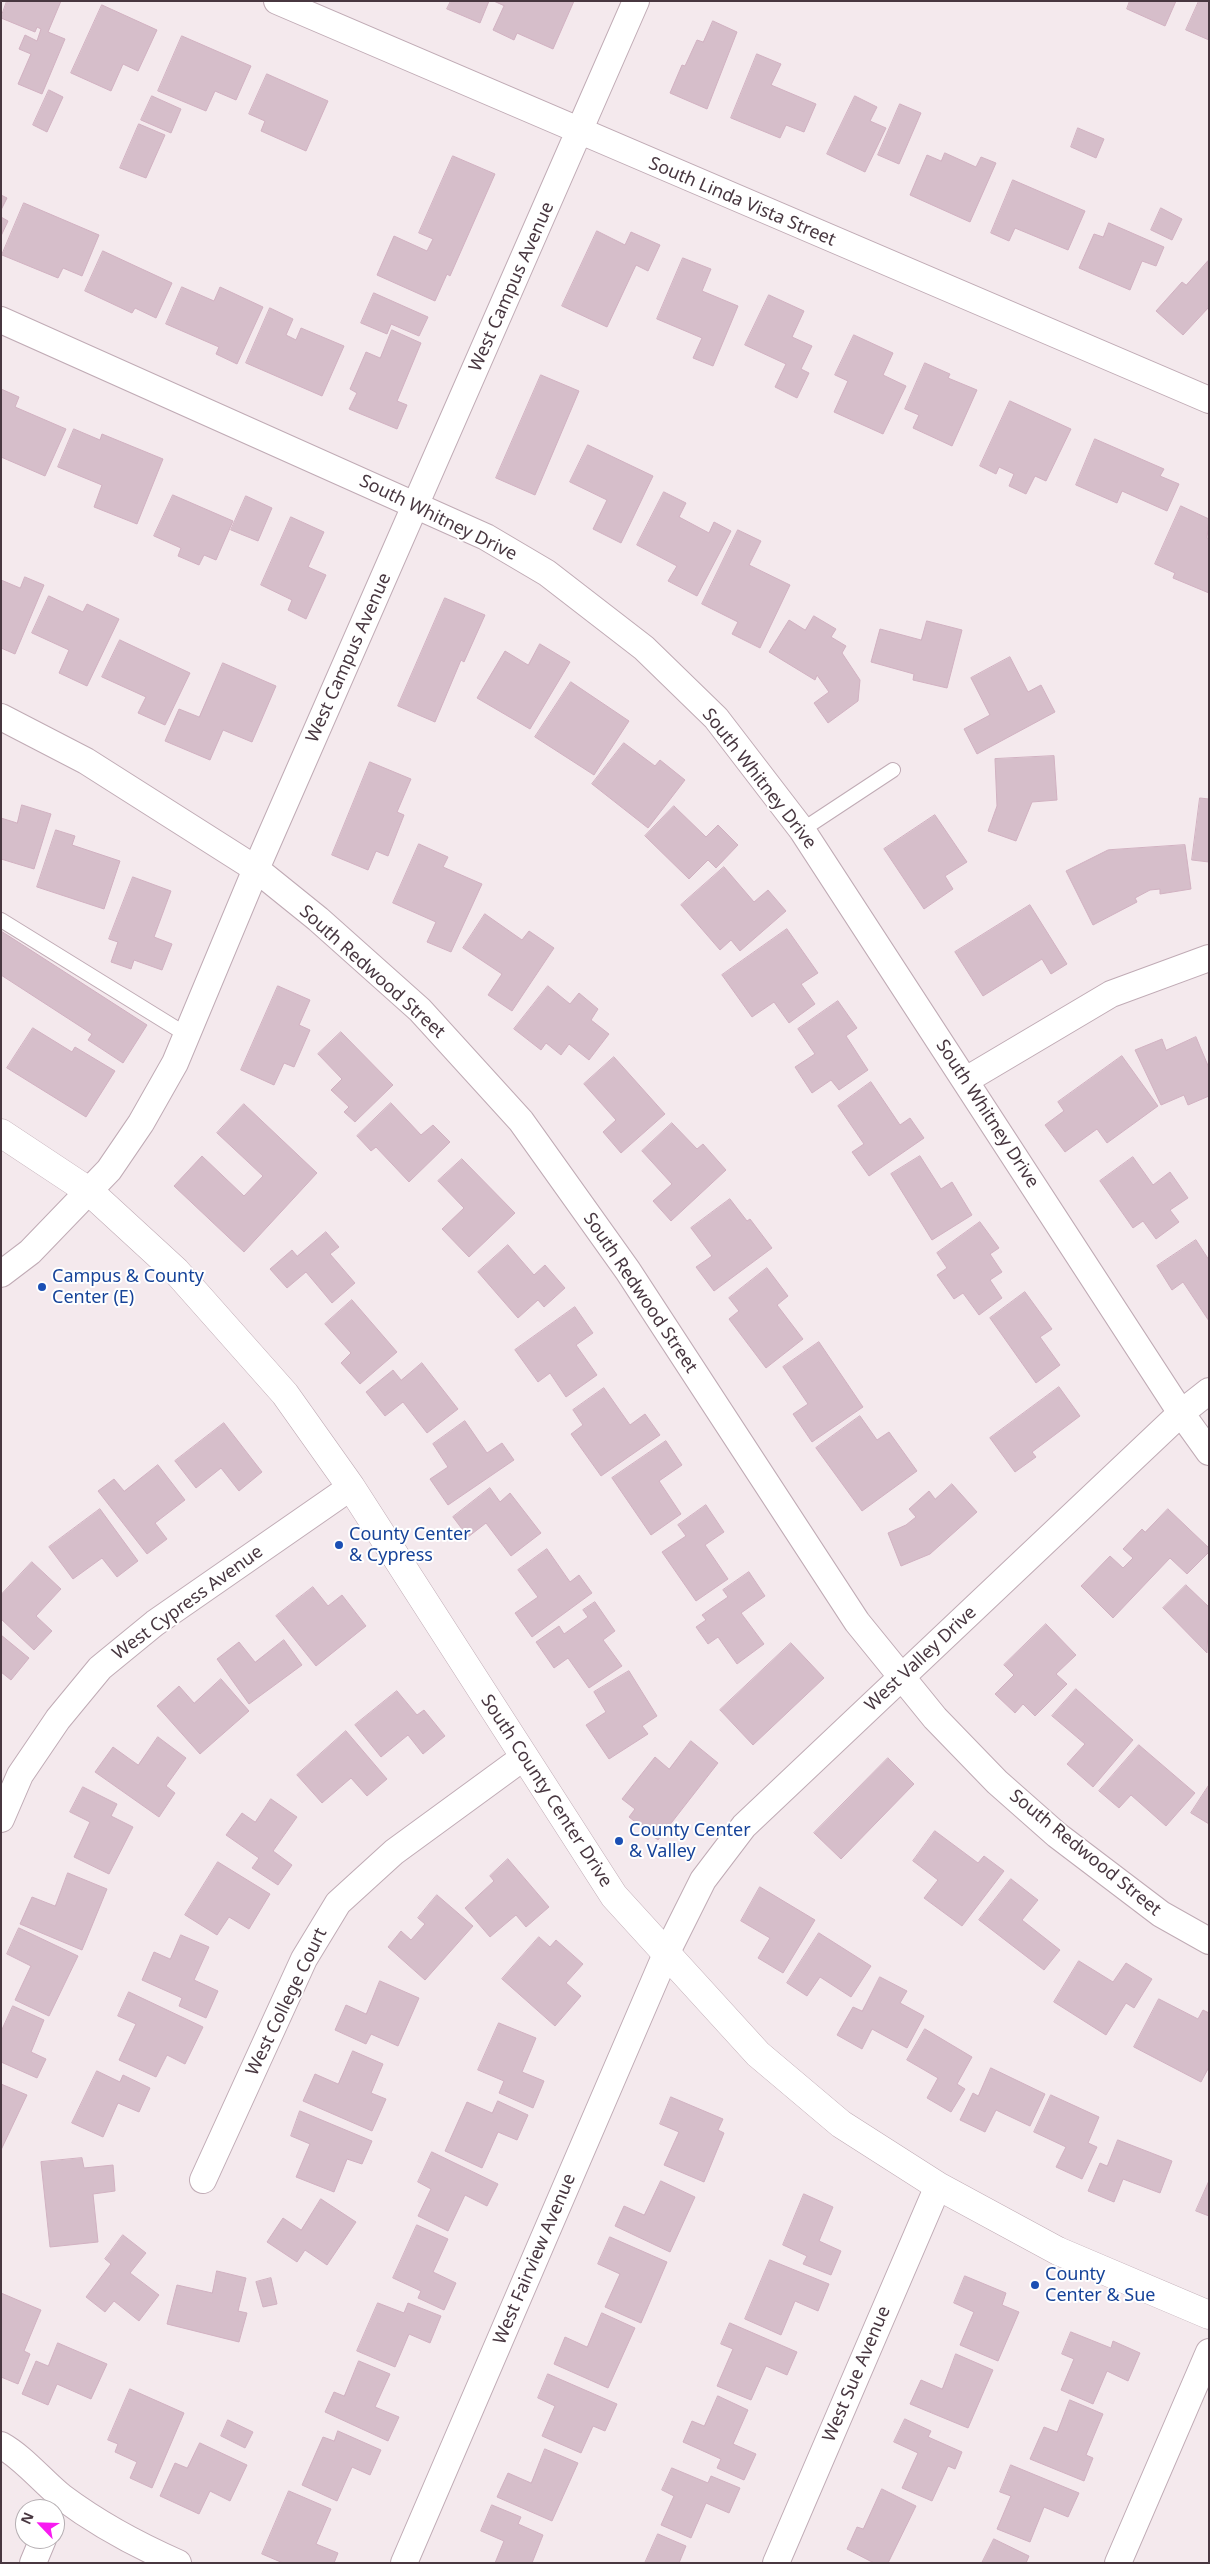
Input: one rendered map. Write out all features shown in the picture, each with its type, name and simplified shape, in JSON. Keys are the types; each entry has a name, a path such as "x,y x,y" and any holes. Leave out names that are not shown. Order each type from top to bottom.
{"street":[{"name":"South Linda Vista Street","path":"277,1 1209,400"},
{"name":"West Campus Avenue","path":"1,1274 30,1252 90,1192 109,1170 142,1123 175,1063 256,869 636,1"},
{"name":"South Whitney Drive","path":"1,320 486,537 547,573 644,648 716,718 802,830 1181,1413 1209,1452"},
{"name":"South Redwood Street","path":"1,716 86,761 256,869 318,920 420,1010 520,1121 628,1271 857,1622 942,1726 997,1782 1057,1835 1161,1914 1209,1941"},
{"path":"966,1080 1111,994 1209,958"},
{"name":"South County Center Drive","path":"1,1133 90,1192 176,1271 285,1394 351,1487 614,1896 758,2054 840,2124 938,2186 1058,2251 1209,2315"},
{"name":"West Valley Drive","path":"666,1954 703,1880 744,1826 1181,1413 1209,1391"},
{"name":"West Cypress Avenue","path":"1,1819 20,1775 58,1719 100,1668 155,1623 351,1487"},
{"name":"West College Court","path":"203,2180 304,1959 338,1903 394,1852 524,1757"},
{"name":"West Fairview Avenue","path":"404,2563 666,1954"},
{"name":"West Sue Avenue","path":"776,2563 938,2186"},
{"path":"1118,2563 1209,2352"},
{"path":"1,2445 53,2499"},
{"path":"65,2508 178,2563"},
{"path":"33,2563 39,2549"}],"lane":[{"path":"802,830 893,770"},
{"path":"1,920 187,1035"}],"building":[{"path":"7,1 61,1 48,32 65,39 42,94 18,84 31,54 19,49 25,35 37,41 41,29 37,27 35,32 1,18"},
{"path":"451,1 489,1 480,23 447,9"},
{"path":"494,1 574,1 553,49 517,33 514,40 493,30 504,6"},
{"path":"1130,1 1176,1 1165,26 1127,9"},
{"path":"1199,1 1209,1 1209,40 1186,30"},
{"path":"102,5 157,30 138,71 123,64 111,91 71,73"},
{"path":"713,21 737,32 707,109 670,93 682,65 685,66 697,40 703,42"},
{"path":"182,36 251,66 236,100 215,91 206,111 158,91"},
{"path":"757,54 781,64 771,85 816,104 804,132 786,125 780,138 731,118"},
{"path":"267,74 328,101 306,151 261,131 265,121 249,114"},
{"path":"49,90 63,97 47,132 33,125"},
{"path":"152,96 181,109 171,133 141,120"},
{"path":"855,96 877,107 870,121 886,128 865,172 827,154"},
{"path":"900,104 921,113 899,164 878,155"},
{"path":"139,124 165,135 146,178 120,168"},
{"path":"1078,128 1104,139 1096,158 1071,147"},
{"path":"945,153 976,167 981,157 996,163 970,222 910,195 927,155 941,161"},
{"path":"453,156 495,174 450,276 447,274 435,301 377,275 394,236 427,251 433,239 419,233"},
{"path":"1013,180 1085,211 1068,250 1015,228 1009,241 991,233"},
{"path":"1,195 7,198 1,210"},
{"path":"24,203 99,235 82,276 63,268 58,278 2,255"},
{"path":"1161,208 1182,219 1172,240 1151,230"},
{"path":"1,217 8,221 1,236"},
{"path":"1109,223 1164,247 1156,266 1142,261 1130,290 1079,268 1094,234 1103,237"},
{"path":"597,231 625,245 631,232 660,245 648,271 636,265 607,327 562,306"},
{"path":"103,251 172,283 156,318 135,308 132,313 85,291"},
{"path":"683,258 711,269 702,291 738,306 713,366 693,358 702,338 657,319"},
{"path":"1208,261 1209,307 1183,335 1156,311 1182,282 1186,285"},
{"path":"182,287 214,301 220,287 263,307 237,364 216,354 219,347 166,324"},
{"path":"374,293 428,317 419,336 391,324 387,334 361,323"},
{"path":"769,295 804,311 792,337 812,346 801,369 809,373 797,398 775,387 786,364 745,345"},
{"path":"270,308 293,319 286,335 296,340 301,328 344,346 322,396 246,363"},
{"path":"392,330 421,343 397,401 407,405 397,429 349,409 357,393 350,389 366,352 380,358"},
{"path":"854,335 893,353 883,375 906,386 883,434 834,412 848,381 835,375"},
{"path":"925,363 950,374 948,378 977,390 952,446 913,428 919,415 905,409"},
{"path":"541,375 579,391 535,495 496,478"},
{"path":"1,389 19,397 15,407 66,429 45,476 1,457"},
{"path":"1010,401 1071,429 1046,481 1035,476 1026,494 1009,486 1014,474 999,467 996,474 980,466"},
{"path":"74,429 100,440 102,434 163,459 137,524 94,507 102,485 58,467"},
{"path":"1095,439 1164,469 1160,476 1179,484 1167,511 1122,491 1117,503 1076,485"},
{"path":"588,445 653,476 621,543 593,529 607,500 570,482"},
{"path":"664,492 686,503 679,517 709,533 714,522 731,531 697,596 668,581 677,566 637,545"},
{"path":"173,495 233,521 216,560 204,555 199,565 178,556 181,548 154,536"},
{"path":"246,496 272,508 258,541 231,530"},
{"path":"1181,506 1209,519 1207,538 1209,539 1209,593 1173,578 1175,573 1155,564"},
{"path":"291,517 324,532 308,567 326,575 306,619 288,610 292,600 261,585"},
{"path":"738,530 761,541 749,565 790,585 760,648 732,634 738,622 702,604"},
{"path":"25,577 44,585 15,654 1,648 1,580 20,588"},
{"path":"49,596 83,612 87,604 119,619 87,686 59,673 69,650 32,633"},
{"path":"445,598 485,615 464,662 461,660 435,722 398,706"},
{"path":"814,616 836,629 831,637 846,646 842,653 860,680 858,701 828,723 814,703 829,692 817,675 815,680 769,652 789,620 805,630"},
{"path":"927,621 962,630 947,688 913,680 914,674 871,662 880,629 921,640"},
{"path":"120,640 190,673 165,725 138,713 146,697 102,677"},
{"path":"540,644 570,662 530,729 477,698 505,651 528,665"},
{"path":"1010,657 1028,692 1041,685 1055,712 977,754 964,729 990,715 971,678"},
{"path":"223,663 276,686 252,742 223,730 210,760 165,741 179,709 199,717"},
{"path":"571,682 629,721 594,775 535,737"},
{"path":"624,743 655,766 660,760 685,780 648,828 592,784"},
{"path":"1054,756 1057,800 1032,802 1016,841 988,831 997,806 995,759"},
{"path":"370,762 411,779 397,812 404,815 388,856 376,851 368,870 332,855"},
{"path":"1200,798 1209,799 1209,862 1192,860"},
{"path":"22,805 51,814 34,869 1,859 1,818 17,823"},
{"path":"674,806 706,837 718,825 738,845 716,868 708,860 689,879 645,836"},
{"path":"935,815 967,862 945,876 953,889 924,909 884,849"},
{"path":"56,830 75,836 72,845 120,861 104,909 37,887"},
{"path":"419,844 448,857 443,867 482,884 451,952 427,942 436,922 393,903"},
{"path":"1185,845 1191,889 1160,894 1160,889 1150,890 1135,898 1137,902 1093,925 1066,871 1108,850"},
{"path":"724,867 754,902 768,890 786,911 740,951 731,940 720,950 681,905"},
{"path":"133,877 171,891 154,937 172,944 162,970 134,960 131,969 111,962 118,942 109,939"},
{"path":"1030,905 1067,964 1051,974 1042,959 983,996 955,952"},
{"path":"485,914 522,940 529,931 554,948 512,1011 488,995 502,974 463,948"},
{"path":"787,929 818,973 801,984 815,1004 789,1023 774,1002 752,1017 722,975"},
{"path":"1,931 147,1025 123,1063 88,1040 92,1034 1,975"},
{"path":"278,986 310,1000 299,1025 310,1030 294,1067 284,1063 274,1085 241,1070"},
{"path":"548,986 570,1004 579,993 598,1009 591,1020 609,1034 589,1060 569,1044 561,1055 546,1043 541,1050 514,1029"},
{"path":"838,1001 857,1028 846,1036 868,1070 839,1090 831,1080 812,1093 795,1067 815,1054 798,1029"},
{"path":"33,1028 72,1052 75,1047 115,1071 86,1117 7,1068"},
{"path":"341,1032 393,1085 355,1122 344,1112 349,1107 331,1090 342,1079 318,1054"},
{"path":"1196,1037 1209,1068 1209,1096 1188,1105 1184,1095 1161,1105 1135,1050 1162,1039 1166,1050"},
{"path":"1122,1056 1158,1106 1107,1143 1097,1129 1065,1152 1045,1125 1064,1111 1058,1102"},
{"path":"614,1057 665,1114 621,1153 603,1132 616,1120 584,1084"},
{"path":"871,1082 900,1125 910,1118 924,1138 869,1176 852,1152 864,1144 838,1106"},
{"path":"391,1103 421,1135 433,1125 450,1142 409,1182 376,1147 371,1151 357,1136"},
{"path":"244,1104 317,1173 244,1252 174,1186 202,1156 244,1196 263,1176 217,1133"},
{"path":"672,1123 697,1149 703,1144 726,1170 671,1221 653,1201 672,1184 642,1151"},
{"path":"920,1156 941,1189 952,1182 972,1215 932,1240 891,1174"},
{"path":"1133,1157 1153,1185 1170,1172 1188,1198 1170,1210 1179,1222 1156,1239 1143,1221 1133,1228 1100,1181"},
{"path":"462,1159 515,1213 469,1257 442,1229 464,1208 438,1181"},
{"path":"730,1199 747,1221 750,1219 772,1248 714,1291 696,1267 712,1256 691,1228"},
{"path":"980,1222 999,1248 990,1254 1002,1272 990,1280 1002,1298 979,1315 963,1293 954,1299 937,1275 947,1268 937,1253"},
{"path":"326,1232 339,1247 330,1254 355,1283 332,1303 306,1272 287,1288 270,1269 292,1250 297,1256"},
{"path":"1196,1240 1209,1260 1209,1321 1183,1282 1172,1290 1157,1266"},
{"path":"508,1245 534,1275 545,1265 565,1288 544,1307 538,1300 518,1318 478,1272"},
{"path":"767,1268 788,1296 777,1305 803,1339 766,1368 729,1319 739,1311 729,1298"},
{"path":"1025,1292 1052,1329 1040,1337 1060,1365 1036,1383 990,1318"},
{"path":"352,1300 397,1352 360,1384 341,1363 351,1353 325,1324"},
{"path":"575,1307 593,1333 576,1345 597,1375 566,1397 550,1373 538,1382 515,1350"},
{"path":"819,1342 863,1407 812,1442 793,1414 808,1404 783,1367"},
{"path":"422,1363 458,1409 427,1433 403,1402 385,1416 366,1392 393,1370 401,1380"},
{"path":"1059,1387 1080,1416 1032,1452 1036,1457 1015,1472 990,1438"},
{"path":"604,1388 630,1425 645,1414 660,1435 601,1476 571,1434 583,1425 573,1410"},
{"path":"860,1416 877,1440 889,1432 917,1471 862,1511 816,1448"},
{"path":"465,1421 487,1453 502,1443 514,1460 448,1505 430,1479 448,1467 433,1444"},
{"path":"224,1423 262,1472 239,1491 221,1468 196,1488 175,1461"},
{"path":"666,1441 682,1465 659,1481 681,1514 651,1535 612,1478"},
{"path":"158,1465 185,1500 155,1523 167,1539 147,1554 98,1491 114,1479 124,1491"},
{"path":"952,1484 977,1512 930,1554 901,1566 888,1533 906,1525 916,1517 909,1509 929,1491 935,1499"},
{"path":"490,1488 500,1502 510,1493 541,1533 511,1556 486,1523 468,1537 453,1517"},
{"path":"706,1505 724,1532 705,1545 728,1579 696,1601 662,1552 686,1536 678,1525"},
{"path":"100,1509 138,1561 117,1577 102,1558 73,1579 49,1547"},
{"path":"1168,1509 1209,1548 1209,1552 1187,1574 1170,1558 1113,1618 1081,1586 1110,1556 1123,1568 1133,1558 1123,1549 1142,1529 1145,1532"},
{"path":"547,1549 570,1582 579,1575 592,1593 532,1637 515,1613 538,1597 518,1570"},
{"path":"32,1562 61,1589 36,1616 52,1631 34,1650 1,1619 1,1595"},
{"path":"749,1572 765,1596 741,1613 764,1644 737,1664 718,1637 708,1644 696,1627 706,1620 702,1615 728,1597 723,1590"},
{"path":"1186,1585 1209,1607 1207,1653 1163,1608"},
{"path":"313,1587 328,1606 342,1595 366,1626 316,1666 276,1616"},
{"path":"595,1602 615,1631 603,1640 622,1666 589,1688 568,1658 554,1668 536,1642 559,1626 564,1634 588,1617 583,1610"},
{"path":"1046,1624 1076,1655 1056,1674 1067,1684 1035,1716 1023,1704 1015,1713 995,1694 1014,1675 1004,1665"},
{"path":"1,1635 29,1658 11,1680 1,1672"},
{"path":"284,1640 302,1665 249,1704 217,1659 239,1642 255,1662"},
{"path":"791,1643 824,1678 753,1745 720,1710"},
{"path":"629,1671 657,1716 642,1726 648,1734 609,1759 586,1725 606,1712 594,1692"},
{"path":"221,1679 249,1711 200,1754 157,1706 179,1686 194,1703"},
{"path":"1076,1689 1133,1740 1093,1787 1067,1764 1085,1744 1052,1716"},
{"path":"397,1691 417,1715 424,1710 445,1736 423,1754 408,1735 381,1757 355,1725"},
{"path":"346,1731 387,1779 367,1796 351,1778 322,1803 297,1775"},
{"path":"158,1737 186,1758 166,1786 175,1793 159,1817 95,1772 113,1747 138,1765"},
{"path":"691,1741 718,1763 658,1840 629,1817 635,1809 622,1799 655,1757 669,1769"},
{"path":"1139,1745 1195,1793 1166,1826 1131,1795 1119,1808 1099,1791"},
{"path":"888,1758 914,1784 841,1859 814,1833"},
{"path":"1209,1785 1209,1824 1191,1813"},
{"path":"83,1787 117,1804 111,1816 133,1827 109,1874 74,1857 90,1822 70,1812"},
{"path":"271,1799 297,1817 273,1851 292,1865 278,1885 252,1868 259,1858 226,1835 242,1813 255,1822"},
{"path":"935,1831 978,1863 984,1856 1004,1871 962,1926 924,1898 938,1880 913,1861"},
{"path":"508,1859 549,1907 526,1927 516,1915 490,1937 465,1908 494,1881 490,1876"},
{"path":"218,1862 270,1894 249,1929 229,1917 217,1935 185,1915"},
{"path":"68,1873 107,1889 82,1950 20,1924 32,1897 55,1906"},
{"path":"1011,1879 1038,1900 1022,1920 1060,1950 1044,1970 979,1920"},
{"path":"760,1887 815,1920 783,1973 758,1958 770,1938 741,1921"},
{"path":"437,1895 473,1926 425,1980 388,1947 401,1931 411,1940 425,1924 418,1918"},
{"path":"19,1928 78,1956 49,2016 15,2000 31,1966 7,1954"},
{"path":"819,1933 871,1966 851,1997 820,1977 807,1996 787,1983"},
{"path":"181,1935 209,1947 194,1980 218,1991 206,2018 179,2006 182,1998 142,1980 154,1952 170,1959"},
{"path":"539,1937 550,1947 556,1940 583,1964 566,1983 581,1996 555,2026 502,1979"},
{"path":"1079,1961 1113,1982 1126,1963 1152,1979 1134,2008 1126,2003 1106,2035 1054,2002"},
{"path":"880,1977 907,1991 900,2003 924,2016 907,2048 872,2029 862,2049 837,2035 853,2007 862,2011"},
{"path":"380,1981 419,1998 398,2046 371,2034 366,2044 335,2030 346,2005 366,2014"},
{"path":"129,1992 203,2027 185,2064 167,2055 156,2077 119,2060 136,2024 118,2016"},
{"path":"1159,1999 1198,2019 1203,2010 1209,2013 1209,2067 1201,2082 1134,2047"},
{"path":"13,2006 44,2020 31,2052 46,2059 37,2078 1,2062 1,2032"},
{"path":"499,2023 536,2038 522,2072 544,2081 533,2108 499,2093 504,2081 478,2070"},
{"path":"925,2029 972,2057 957,2084 965,2089 951,2112 927,2098 938,2078 907,2060"},
{"path":"353,2051 383,2064 371,2093 386,2099 372,2131 303,2101 315,2074 338,2084"},
{"path":"991,2068 1045,2094 1030,2126 996,2110 985,2132 960,2120 973,2093 978,2096"},
{"path":"97,2071 120,2082 123,2075 150,2088 139,2112 118,2103 103,2137 72,2123"},
{"path":"1,2084 27,2095 1,2150"},
{"path":"1051,2095 1099,2117 1088,2143 1097,2147 1082,2179 1056,2167 1066,2147 1034,2132"},
{"path":"671,2097 723,2119 718,2130 724,2133 704,2182 664,2165 679,2132 660,2124"},
{"path":"498,2101 528,2115 517,2140 498,2132 482,2168 445,2151 467,2102 492,2113"},
{"path":"300,2111 372,2141 362,2164 347,2159 334,2192 296,2177 310,2144 291,2136"},
{"path":"1118,2140 1172,2161 1160,2193 1123,2179 1114,2202 1088,2191 1100,2163 1107,2166"},
{"path":"432,2152 498,2184 487,2206 465,2195 448,2231 418,2216 431,2189 418,2182"},
{"path":"82,2158 84,2168 113,2165 115,2191 93,2194 98,2242 50,2247 41,2162"},
{"path":"661,2181 695,2197 670,2252 615,2226 624,2206 644,2215"},
{"path":"1209,2181 1209,2216 1196,2211"},
{"path":"804,2194 833,2207 819,2241 841,2251 831,2275 803,2264 807,2256 783,2245"},
{"path":"321,2199 356,2222 327,2265 305,2250 297,2262 267,2242 283,2218 301,2230"},
{"path":"417,2225 448,2239 433,2272 456,2283 444,2310 418,2298 421,2291 393,2278"},
{"path":"123,2235 146,2253 130,2273 159,2295 139,2321 114,2301 105,2312 86,2297 111,2264 105,2259"},
{"path":"610,2237 667,2262 641,2323 605,2307 620,2274 598,2264"},
{"path":"770,2260 829,2284 818,2311 795,2301 781,2335 745,2319"},
{"path":"217,2271 246,2278 238,2311 247,2313 239,2342 167,2324 177,2285 212,2293"},
{"path":"965,2276 1006,2293 1002,2305 1019,2312 998,2361 960,2345 974,2312 954,2303"},
{"path":"271,2278 277,2304 263,2307 256,2282"},
{"path":"1,2293 41,2310 24,2351 30,2354 18,2384 1,2377"},
{"path":"378,2303 404,2313 408,2303 441,2316 430,2343 409,2334 395,2367 357,2351"},
{"path":"602,2313 635,2328 608,2388 554,2364 565,2337 587,2347"},
{"path":"730,2323 797,2352 787,2375 766,2366 751,2400 717,2386 733,2349 721,2344"},
{"path":"1071,2332 1111,2348 1113,2341 1140,2353 1128,2381 1107,2371 1093,2404 1061,2390 1074,2359 1062,2354"},
{"path":"58,2343 107,2364 91,2399 57,2384 48,2405 22,2394 36,2361 48,2366"},
{"path":"956,2354 993,2370 968,2428 910,2404 921,2380 942,2389"},
{"path":"359,2361 390,2374 375,2407 399,2417 388,2441 325,2412 334,2392 344,2396"},
{"path":"548,2374 617,2404 605,2431 593,2426 581,2453 542,2436 555,2406 538,2398"},
{"path":"130,2389 184,2413 152,2488 130,2478 137,2462 115,2452 118,2444 108,2440"},
{"path":"718,2396 748,2410 733,2444 756,2454 744,2480 717,2468 721,2459 683,2442 692,2421 704,2426"},
{"path":"1070,2400 1103,2414 1086,2455 1093,2458 1084,2481 1030,2459 1044,2427 1057,2432"},
{"path":"905,2419 931,2431 928,2437 962,2452 955,2469 948,2466 932,2501 902,2488 918,2453 894,2442"},
{"path":"228,2420 253,2432 245,2448 221,2436"},
{"path":"338,2431 381,2450 370,2475 352,2467 337,2501 302,2485 323,2437 334,2441"},
{"path":"200,2443 247,2465 230,2501 210,2491 199,2514 160,2496 175,2463 187,2468"},
{"path":"545,2449 578,2463 552,2521 497,2497 508,2473 531,2483"},
{"path":"1011,2465 1079,2493 1068,2517 1044,2507 1030,2542 997,2529 1011,2496 1000,2492"},
{"path":"672,2468 708,2483 711,2476 740,2488 729,2513 706,2503 691,2538 661,2525 674,2496 662,2490"},
{"path":"882,2489 916,2506 888,2563 874,2563 847,2549 857,2527 863,2529"},
{"path":"289,2491 331,2509 316,2544 338,2553 334,2563 283,2563 262,2554"},
{"path":"492,2505 521,2517 518,2524 543,2535 532,2563 495,2563 504,2541 481,2531"},
{"path":"658,2534 686,2546 679,2563 645,2563"},
{"path":"994,2539 1029,2556 1026,2563 982,2563"}],"place":[{"name":"Campus & County Center (E)","path":"42,1287"},
{"name":"County Center & Cypress","path":"339,1545"},
{"name":"County Center & Valley","path":"619,1841"},
{"name":"County Center & Sue","path":"1035,2285"}]}
